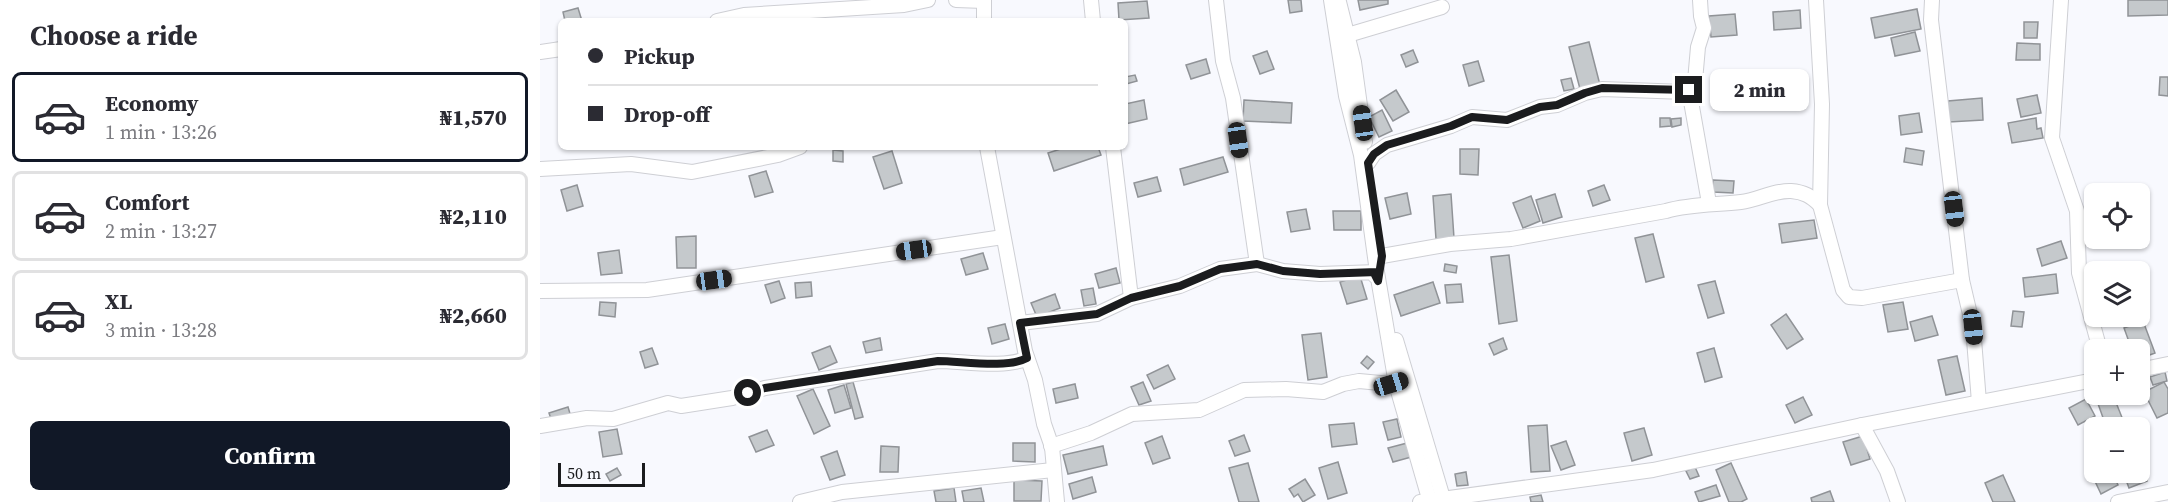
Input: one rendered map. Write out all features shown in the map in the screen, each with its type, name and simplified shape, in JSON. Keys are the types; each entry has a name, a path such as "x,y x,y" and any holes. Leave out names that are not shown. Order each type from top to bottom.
{"street":[{"path":"730,18 744,15 904,5 928,0"},
{"path":"956,0 984,1 984,18"},
{"path":"1091,0 1093,18"},
{"path":"1216,0 1223,61 1233,98 1257,264"},
{"path":"1331,0 1346,96 1361,155 1377,276 1395,384 1437,500"},
{"path":"1339,0 1354,62 1382,256 1377,276 1407,379 1437,500"},
{"path":"1368,163 1374,154 1387,145 1451,126 1472,117 1507,120 1602,88 1692,89 1695,81 1698,47 1704,28 1700,0"},
{"path":"1816,0 1822,104 1820,205 1843,290 1850,297 1862,297 1962,280"},
{"path":"1932,0 1931,20 1962,280 1973,327 1979,402"},
{"path":"2061,0 2052,138 2077,211 2079,273 2097,339"},
{"path":"1337,38 1442,7"},
{"path":"540,52 558,49"},
{"path":"1689,90 1708,203"},
{"path":"540,169 632,164 692,172 778,155 792,150"},
{"path":"988,150 1027,358 1035,380 1051,446 1057,502"},
{"path":"1113,150 1131,298"},
{"path":"1382,256 1450,244 1511,239 1666,211 1687,205 1742,202 1783,191 1810,195 1820,205"},
{"path":"540,291 646,290 1004,237"},
{"path":"1020,323 1097,314 1131,298 1180,286 1220,269 1257,264 1283,271 1377,276"},
{"path":"540,426 587,418 613,419 668,403 681,406 732,398 765,388 938,361 986,364 1019,363 1027,358"},
{"path":"2150,368 2168,364"},
{"path":"1051,446 1091,433 1132,414 1199,410 1245,390 1286,389 1323,392 1343,384 1359,381 1391,384 1407,379"},
{"path":"1420,502 1653,470 1862,425 2084,382"},
{"path":"1862,425 1887,471 1898,502"},
{"path":"800,502 842,492 1053,470"},
{"path":"2118,502 2168,492"}],"building":[{"path":"1288,0 1301,0 1302,11 1290,13"},
{"path":"1358,0 1388,0 1388,4 1360,10"},
{"path":"2128,0 2168,0 2168,15 2128,16"},
{"path":"1147,1 1149,18 1119,18 1118,3"},
{"path":"578,8 581,18 564,18 563,12"},
{"path":"1917,9 1921,29 1875,38 1871,18"},
{"path":"1800,10 1801,28 1774,30 1773,12"},
{"path":"1735,14 1737,35 1711,37 1709,16"},
{"path":"2024,22 2038,22 2037,38 2024,38"},
{"path":"1915,32 1920,51 1895,56 1891,38"},
{"path":"1589,42 1600,85 1580,89 1569,47"},
{"path":"2017,43 2040,44 2040,60 2016,60"},
{"path":"1413,50 1418,62 1406,67 1401,55"},
{"path":"1267,51 1274,69 1260,74 1253,56"},
{"path":"1206,59 1210,73 1191,79 1186,65"},
{"path":"1478,61 1484,81 1469,86 1463,65"},
{"path":"1135,75 1137,81 1128,83 1128,76"},
{"path":"2160,77 2168,77 2168,96 2159,95"},
{"path":"1571,78 1574,89 1564,91 1561,80"},
{"path":"1396,90 1409,112 1393,121 1380,100"},
{"path":"2037,95 2041,113 2021,117 2017,99"},
{"path":"1982,98 1983,120 1949,122 1948,101"},
{"path":"1144,100 1147,119 1128,123 1128,103"},
{"path":"1244,100 1292,103 1291,123 1243,121"},
{"path":"1382,110 1392,131 1379,137 1369,117"},
{"path":"1919,113 1922,132 1901,135 1899,116"},
{"path":"1660,118 1670,118 1671,126 1660,127"},
{"path":"1681,118 1681,125 1672,127 1671,119"},
{"path":"2036,118 2037,129 2041,128 2043,138 2012,143 2008,123"},
{"path":"1906,148 1924,151 1922,165 1904,162"},
{"path":"1460,149 1479,149 1478,175 1460,174"},
{"path":"833,150 843,151 843,162 833,161"},
{"path":"1058,150 1099,150 1101,155 1054,171 1048,153"},
{"path":"892,151 902,183 884,189 873,157"},
{"path":"1223,157 1228,172 1184,185 1180,169"},
{"path":"766,171 773,192 755,197 749,176"},
{"path":"1157,177 1161,191 1138,197 1134,183"},
{"path":"1713,180 1734,181 1733,193 1713,192"},
{"path":"577,185 583,206 567,211 561,190"},
{"path":"1604,185 1610,200 1593,206 1588,191"},
{"path":"1407,193 1411,214 1390,219 1385,198"},
{"path":"1451,194 1454,238 1436,239 1433,196"},
{"path":"1555,194 1562,217 1543,223 1536,200"},
{"path":"1531,196 1540,221 1523,228 1513,203"},
{"path":"1306,209 1310,229 1291,232 1287,212"},
{"path":"1333,211 1361,211 1361,230 1334,230"},
{"path":"1814,220 1817,238 1782,243 1779,224"},
{"path":"1653,234 1664,277 1646,282 1635,238"},
{"path":"696,236 696,268 677,268 676,237"},
{"path":"2061,241 2067,258 2042,266 2037,249"},
{"path":"619,250 622,273 601,275 598,253"},
{"path":"983,253 988,269 966,275 961,259"},
{"path":"1509,255 1517,321 1499,324 1491,257"},
{"path":"1445,264 1457,266 1456,273 1444,271"},
{"path":"1116,268 1120,283 1099,288 1095,274"},
{"path":"2056,274 2058,293 2025,297 2023,278"},
{"path":"1360,276 1367,299 1347,304 1340,282"},
{"path":"779,281 785,298 771,303 765,285"},
{"path":"1715,281 1724,313 1708,318 1698,285"},
{"path":"811,282 812,296 796,298 795,283"},
{"path":"1433,282 1440,303 1401,316 1394,295"},
{"path":"1461,284 1463,302 1447,303 1445,285"},
{"path":"1093,288 1096,304 1084,306 1081,290"},
{"path":"1055,294 1060,308 1037,317 1031,303"},
{"path":"600,302 616,303 615,317 599,315"},
{"path":"1903,302 1908,329 1888,332 1883,305"},
{"path":"2013,311 2024,312 2022,327 2011,326"},
{"path":"1786,314 1803,339 1787,349 1771,325"},
{"path":"1932,316 1938,335 1915,341 1910,322"},
{"path":"1005,324 1009,339 992,344 988,328"},
{"path":"2145,327 2150,339 2128,339 2124,328"},
{"path":"1321,333 1327,377 1308,380 1302,335"},
{"path":"880,338 882,350 866,353 863,342"},
{"path":"1503,338 1507,349 1494,355 1489,344"},
{"path":"2150,340 2155,353 2150,355"},
{"path":"830,346 837,362 819,370 812,353"},
{"path":"652,348 658,364 645,368 640,352"},
{"path":"1714,348 1722,377 1705,382 1697,353"},
{"path":"1367,356 1374,362 1368,369 1361,363"},
{"path":"1957,356 1965,391 1946,395 1938,360"},
{"path":"1168,365 1175,379 1154,389 1147,375"},
{"path":"2165,372 2167,381 2153,385 2150,377"},
{"path":"853,382 863,417 855,419 846,384"},
{"path":"1143,382 1151,401 1139,405 1131,387"},
{"path":"2164,382 2168,389 2168,413 2157,418 2150,404 2150,389"},
{"path":"1075,384 1078,398 1056,403 1053,389"},
{"path":"844,385 851,408 835,413 828,390"},
{"path":"813,389 830,426 814,434 797,396"},
{"path":"1803,397 1812,415 1795,423 1786,405"},
{"path":"2084,400 2084,405 2089,405 2095,416 2084,417 2084,422 2078,425 2069,408"},
{"path":"2098,405 2117,405 2122,417 2103,417"},
{"path":"568,407 571,417 552,422 549,413"},
{"path":"1397,419 1401,437 1388,440 1383,422"},
{"path":"1354,423 1357,444 1332,447 1329,425"},
{"path":"1547,425 1550,471 1531,472 1528,426"},
{"path":"1644,428 1652,455 1632,461 1624,433"},
{"path":"617,429 622,454 603,457 599,432"},
{"path":"767,430 774,445 756,452 749,437"},
{"path":"1244,435 1250,451 1235,456 1229,441"},
{"path":"1162,436 1170,458 1153,464 1145,443"},
{"path":"1863,436 1870,459 1851,465 1843,442"},
{"path":"1566,441 1575,465 1561,470 1551,446"},
{"path":"1411,442 1415,456 1393,462 1388,448"},
{"path":"1013,443 1035,443 1035,462 1013,461"},
{"path":"881,446 899,447 898,472 880,472"},
{"path":"1103,446 1107,465 1068,474 1063,455"},
{"path":"837,451 845,475 830,480 821,457"},
{"path":"1338,462 1347,493 1328,499 1319,468"},
{"path":"1248,463 1259,502 1239,502 1229,468"},
{"path":"1731,463 1747,499 1741,502 1729,502 1716,470"},
{"path":"1695,467 1699,476 1690,479 1686,471"},
{"path":"617,468 621,475 610,481 606,474"},
{"path":"1466,472 1468,485 1457,486 1455,474"},
{"path":"2003,475 2015,502 1993,502 1985,483"},
{"path":"1092,477 1096,492 1073,499 1069,484"},
{"path":"1305,479 1315,495 1303,502 1298,494 1294,497 1289,489"},
{"path":"1014,480 1042,481 1041,501 1014,501"},
{"path":"2096,483 2117,483 2118,485 2101,494"},
{"path":"2127,483 2142,483 2129,488"},
{"path":"1716,485 1720,496 1699,502 1695,492"},
{"path":"954,488 956,502 936,502 934,491"},
{"path":"981,488 984,502 964,502 962,491"},
{"path":"1830,491 1834,502 1812,502 1811,498"},
{"path":"1541,495 1543,502 1531,502 1530,497"}],"route":[{"path":"748,393 765,388 938,361 986,364 1019,363 1027,358 1020,323 1097,314 1131,298 1180,286 1220,269 1257,264 1283,271 1320,274 1377,272 1374,273 1378,281 1382,256 1368,163 1374,154 1387,145 1431,130 1451,126 1472,117 1507,120 1602,88 1671,92 1689,90"}]}
